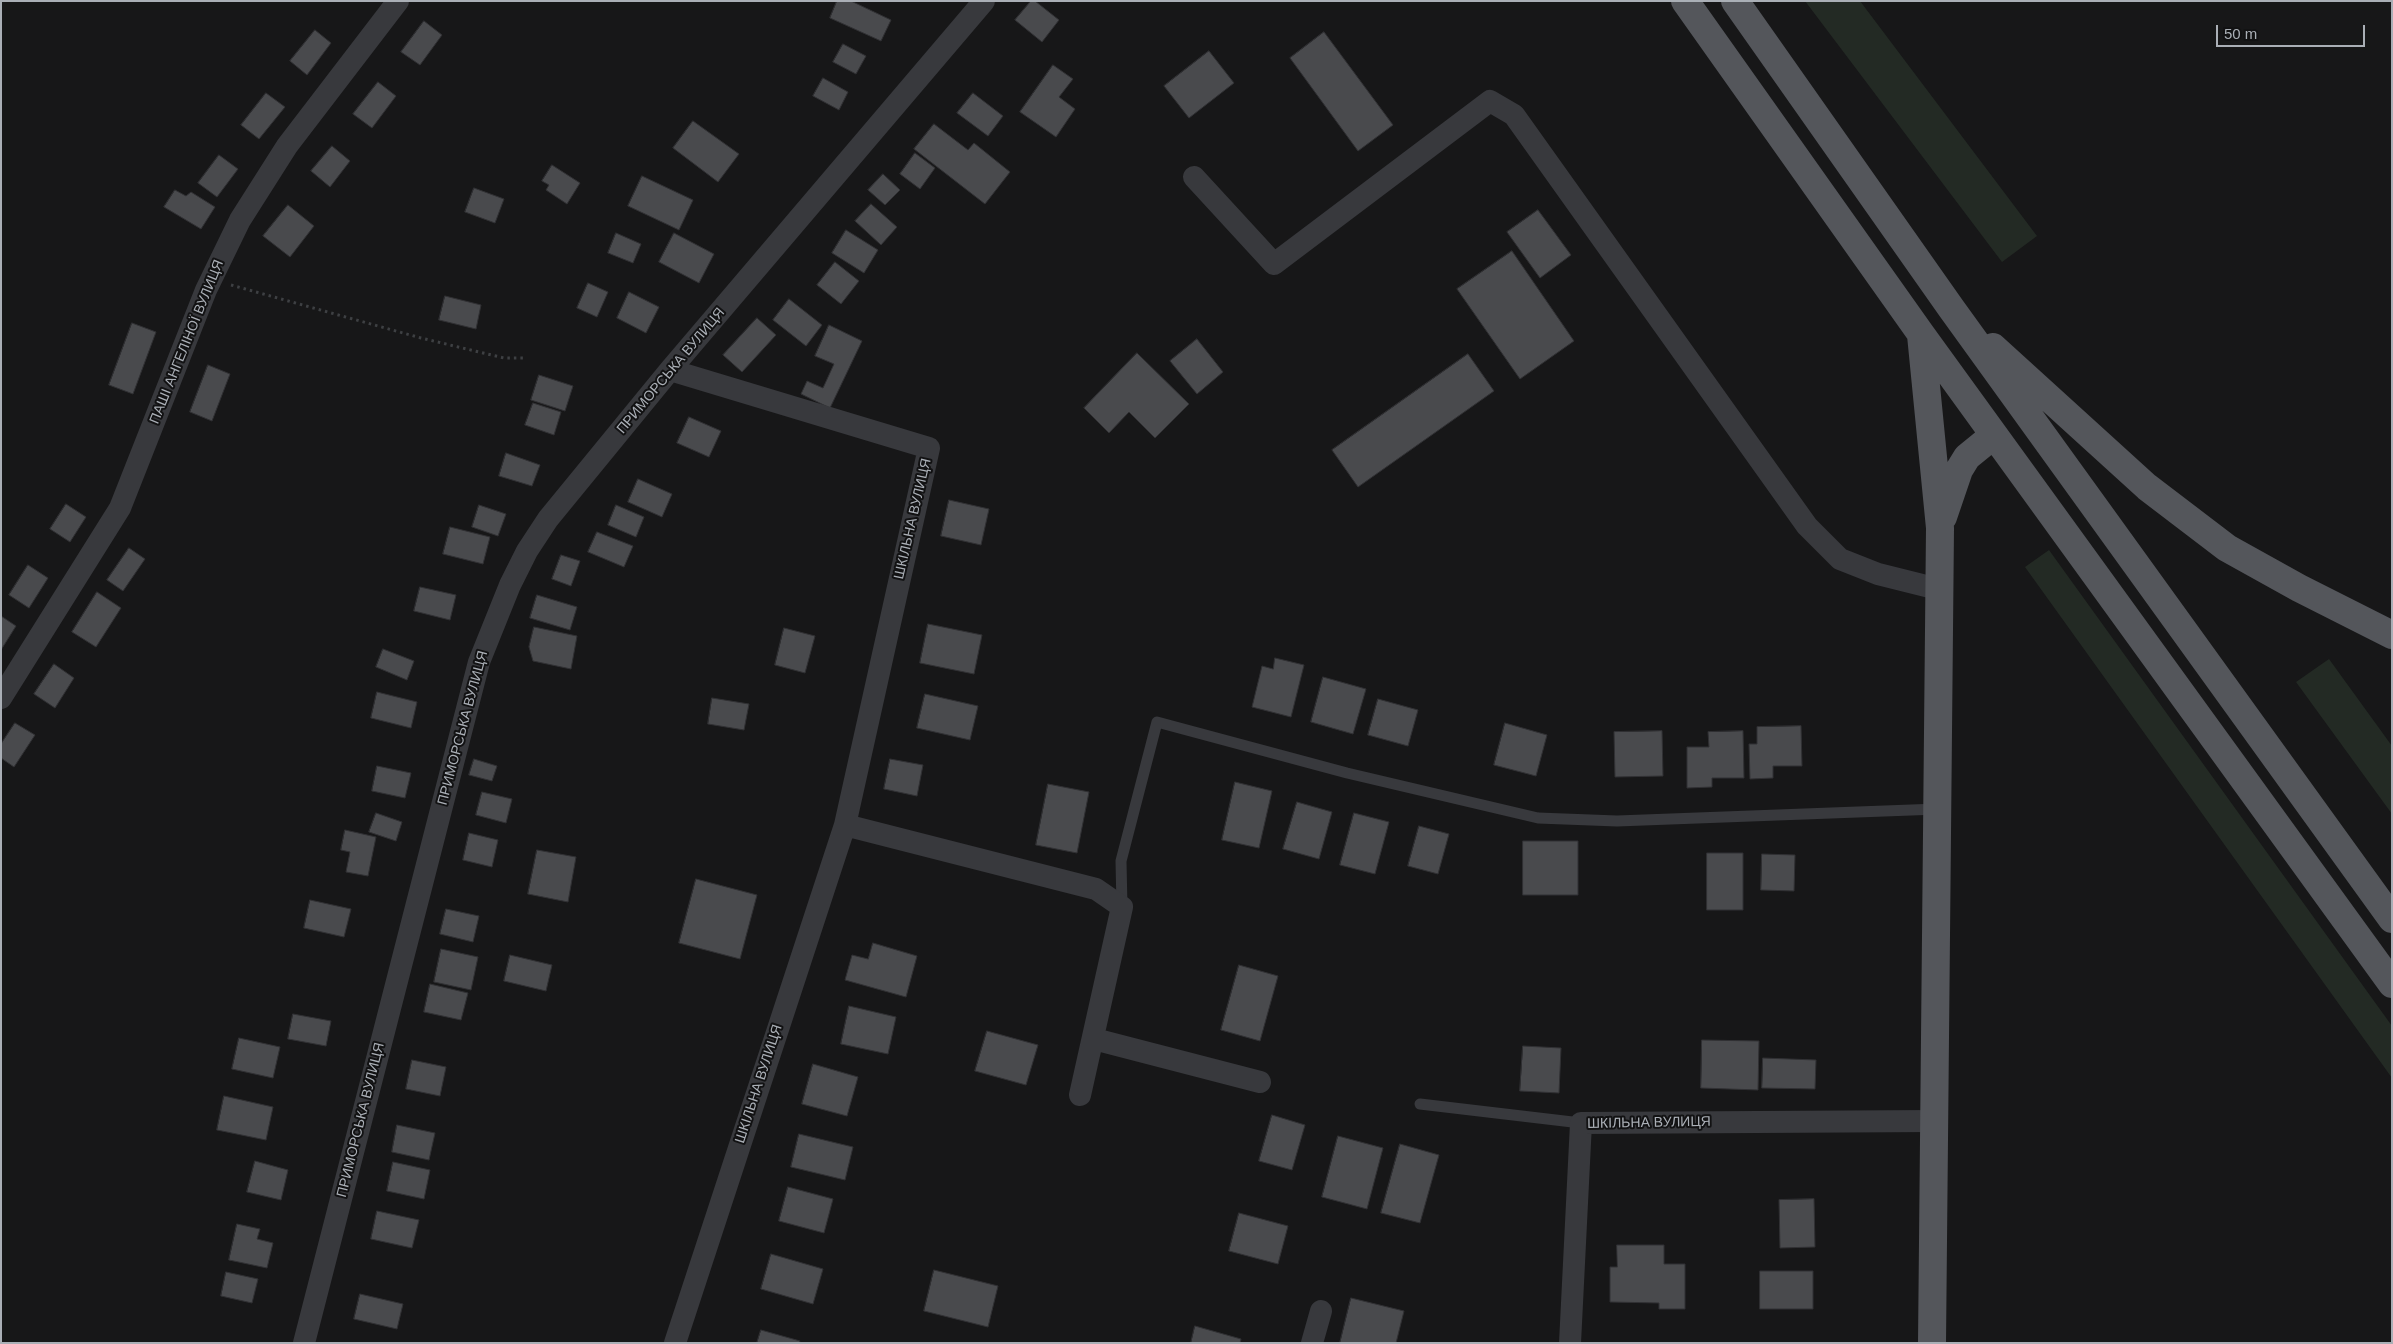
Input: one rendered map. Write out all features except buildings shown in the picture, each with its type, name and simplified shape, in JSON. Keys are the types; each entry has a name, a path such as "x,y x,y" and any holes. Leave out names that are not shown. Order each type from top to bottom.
{"main road":[{"path":"1685,1 1921,334 2392,984"},
{"path":"1735,1 1951,308 2392,919"},
{"path":"1951,308 2147,488 2227,548 2298,588 2392,635"},
{"path":"1921,334 1940,528 1932,1343"},
{"path":"1940,528 1959,470 1968,457 1994,435"}],"street":[{"name":"ПАШІ АНГЕЛІНОЇ ВУЛИЦЯ","path":"1,698 120,508 211,279 240,220 287,146 398,1"},
{"name":"ПРИМОРСЬКА ВУЛИЦЯ","path":"304,1343 479,662 510,585 548,519 670,370 984,1"},
{"path":"1194,177 1274,264 1490,102 1514,115 1807,526 1840,559 1878,574 1938,589"},
{"name":"ШКІЛЬНА ВУЛИЦЯ","path":"670,370 929,448 845,825 675,1343"},
{"path":"845,825 1096,889 1122,907 1080,1095"},
{"path":"1094,1039 1260,1082"},
{"name":"ШКІЛЬНА ВУЛИЦЯ","path":"1570,1343 1581,1123 1935,1120"},
{"path":"1312,1343 1320,1311"}],"lane":[{"path":"1122,907 1121,861 1158,722 1347,773 1538,818 1617,821 1938,809"},
{"path":"1420,1104 1581,1123"}],"path":[{"path":"211,279 421,338 504,358 523,358"}],"shaded area":[{"path":"1805,1 1860,1 2037,236 2002,262"},
{"path":"2049,550 2392,1026 2392,1078 2025,567"},
{"path":"2329,659 2392,746 2392,814 2296,682"}]}
